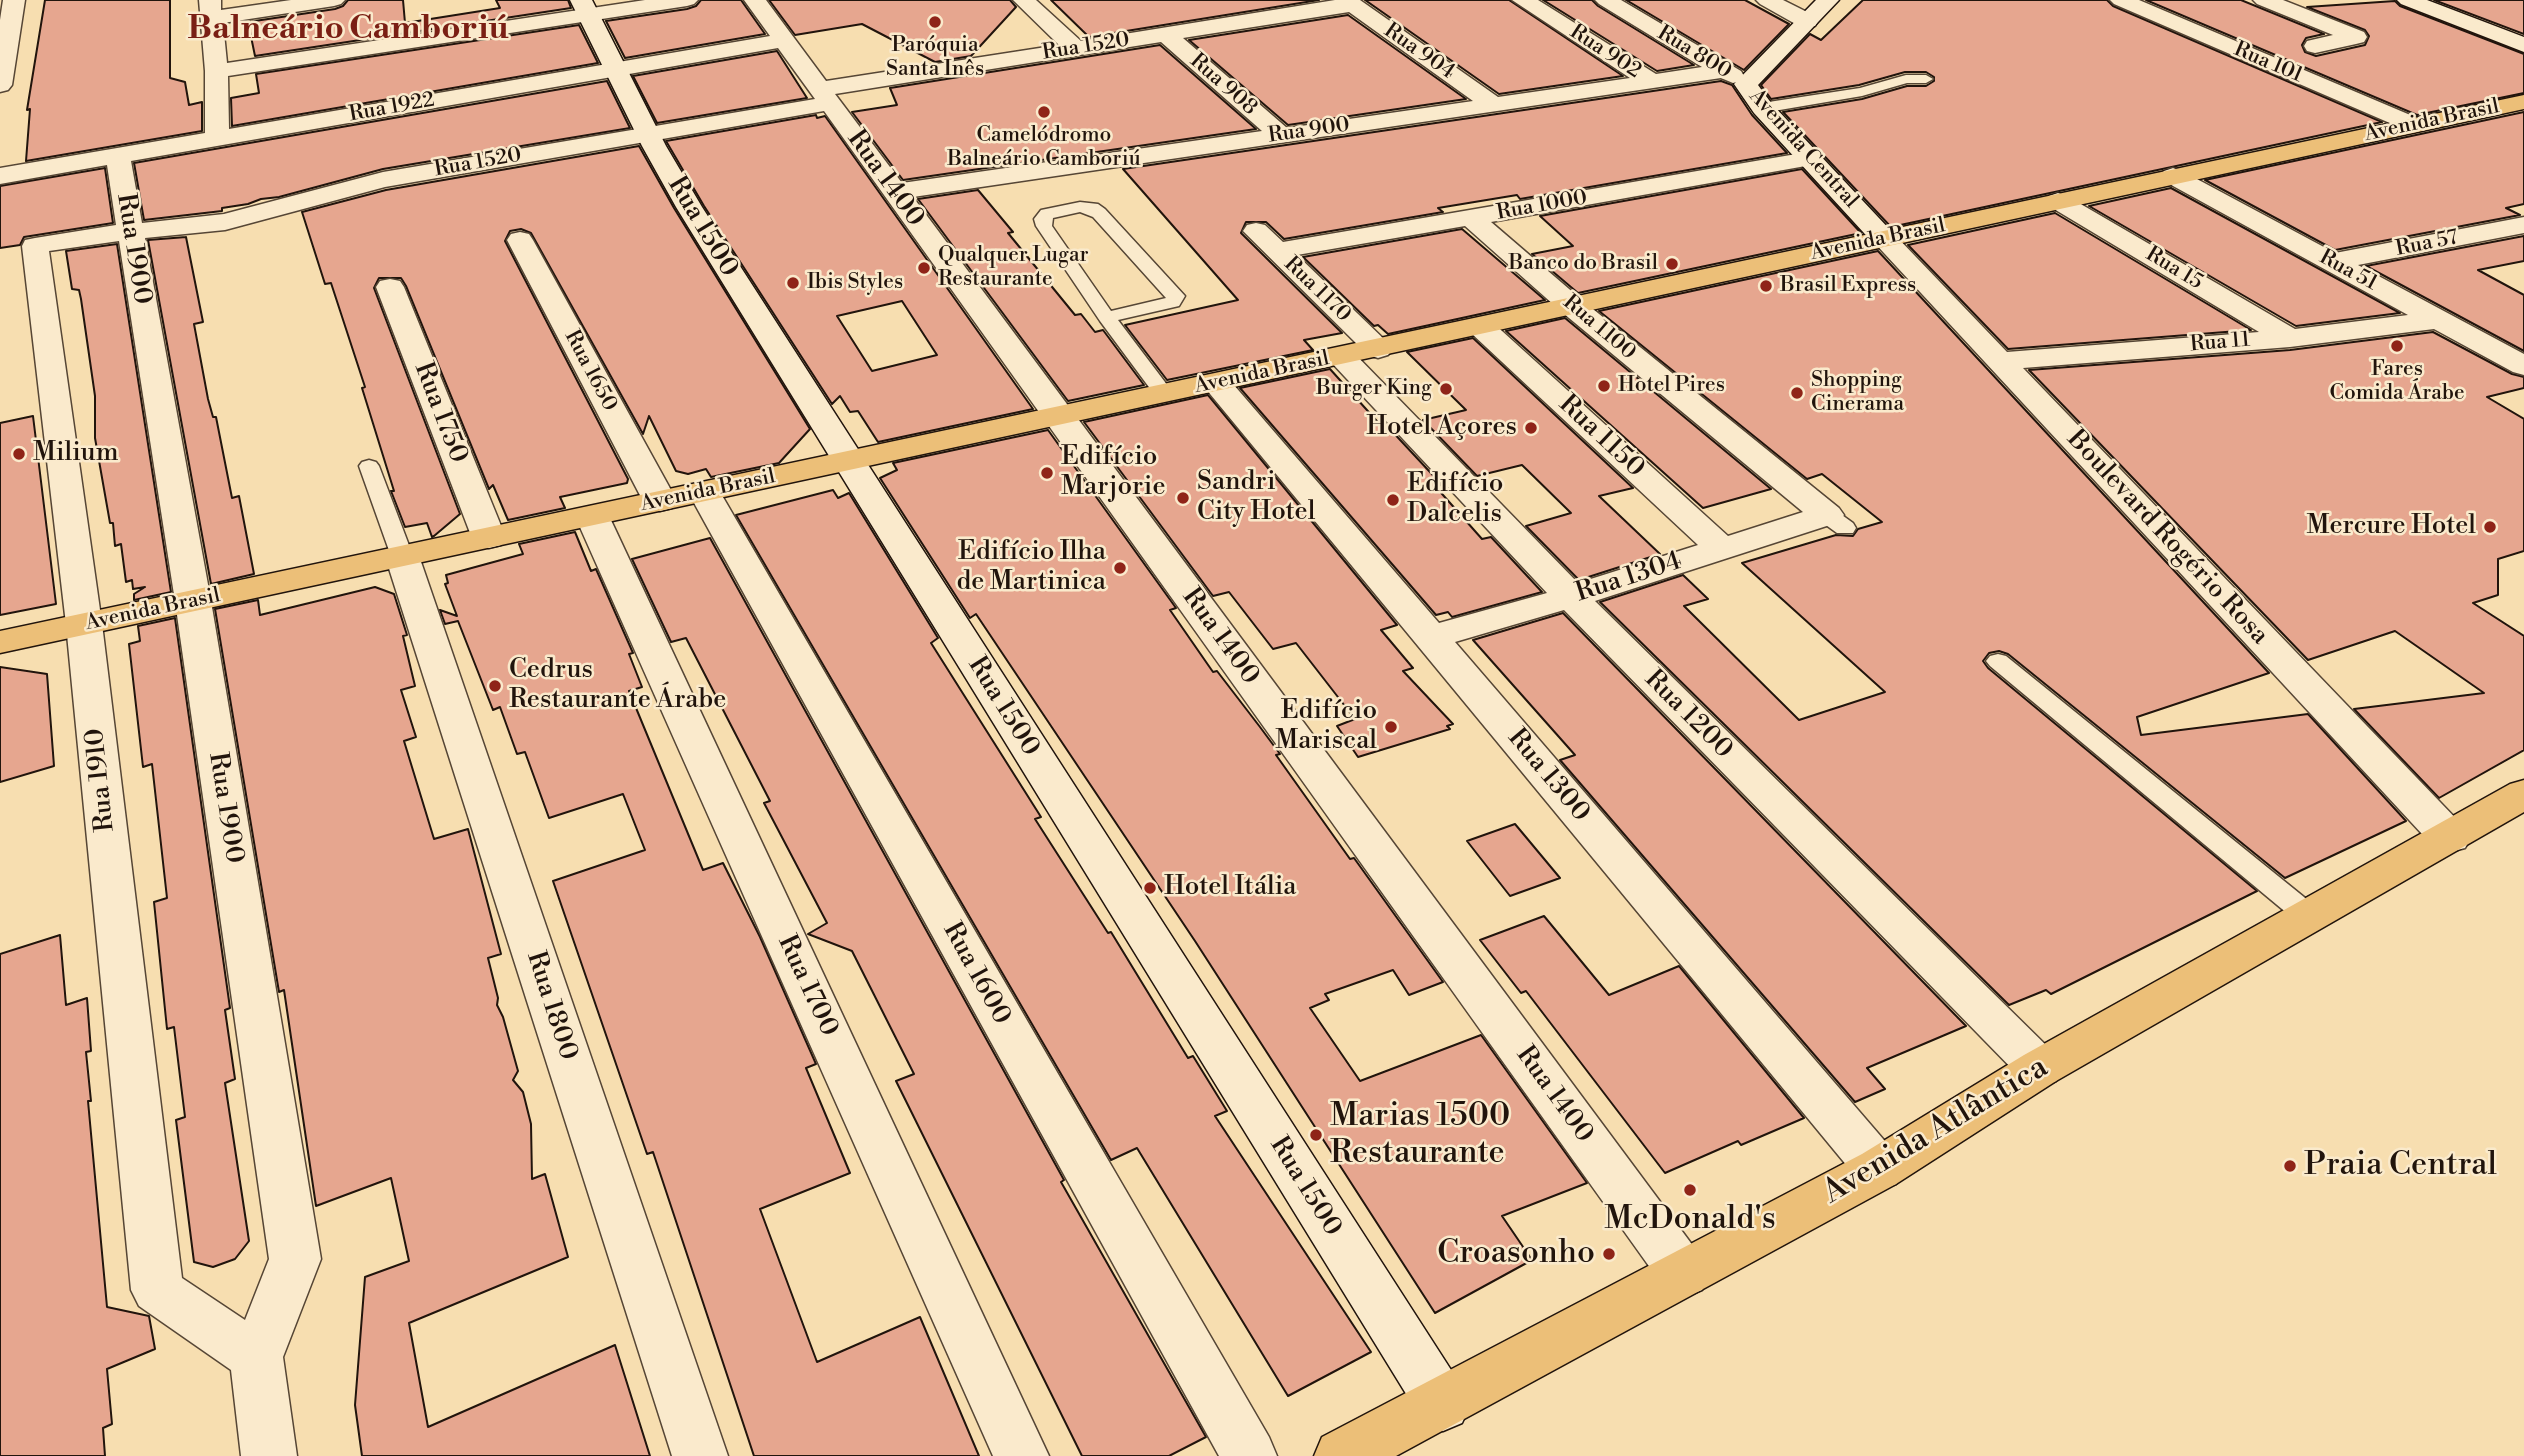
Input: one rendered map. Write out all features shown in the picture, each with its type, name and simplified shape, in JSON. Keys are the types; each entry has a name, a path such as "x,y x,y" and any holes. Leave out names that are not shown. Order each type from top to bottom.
{"main road":[{"name":"Avenida Brasil","path":"0,642 2524,102"},
{"name":"Avenida Atlântica","path":"1342,1456 1443,1405 1879,1169 2040,1068 2524,794"}],"street":[{"path":"0,85 14,0"},
{"path":"217,138 216,71 211,9 334,0"},
{"path":"216,71 585,7 687,0"},
{"name":"Rua 1400","path":"755,0 1684,1274"},
{"path":"1024,0 1076,48"},
{"name":"Rua 902","path":"1523,0 1651,81"},
{"name":"Rua 800","path":"1606,0 1745,84"},
{"path":"1768,0 1807,21"},
{"name":"Avenida Central","path":"1828,0 1745,84 1762,108 1884,239"},
{"name":"Rua 101","path":"2121,0 2414,125"},
{"path":"2264,0 2356,37 2315,46"},
{"path":"2408,0 2524,45"},
{"name":"Rua 1520","path":"130,232 225,222 383,180 648,134 825,96 1076,48 1349,2"},
{"name":"Rua 904","path":"1349,2 1493,104"},
{"name":"Rua 1500","path":"585,7 648,134 689,207 1443,1405"},
{"path":"1202,8 1223,25"},
{"name":"Rua 908","path":"1165,34 1281,135"},
{"name":"Rua 1922","path":"0,176 785,40"},
{"name":"Rua 900","path":"895,192 1724,71"},
{"name":"Rua 1900","path":"118,156 193,601 296,1259 256,1357 269,1456"},
{"name":"Rua 1000","path":"1266,241 1471,218 1808,159"},
{"name":"Rua 51","path":"2173,176 2524,366"},
{"name":"Rua 15","path":"2058,201 2290,338"},
{"name":"Rua 1100","path":"1471,218 1573,307 1836,521"},
{"name":"Rua 57","path":"2330,262 2524,225"},
{"name":"Rua 1910","path":"130,232 36,246 84,624 157,1290 256,1357"},
{"name":"Boulevard Rogério Rosa","path":"1884,239 2450,838"},
{"name":"Rua 1650","path":"520,240 660,501"},
{"name":"Rua 1170","path":"1266,241 1378,349"},
{"name":"Rua 1750","path":"390,287 489,538"},
{"name":"Rua 11","path":"2001,361 2290,338 2438,320"},
{"name":"Rua 1150","path":"1481,327 1720,547"},
{"name":"Rua 1200","path":"1341,356 1571,597 2040,1068"},
{"name":"Rua 1300","path":"1216,383 1879,1169"},
{"name":"Rua 1600","path":"704,492 1249,1456"},
{"name":"Rua 1700","path":"593,516 1021,1456"},
{"name":"Rua 1304","path":"1430,637 1571,597 1720,547 1836,521"},
{"name":"Rua 1800","path":"402,556 700,1456"}],"lane":[{"path":"1762,108 1862,92 1906,79 1926,79"},
{"path":"1106,317 1173,302 1176,296 1099,212 1080,207 1047,215 1042,219 1044,226 1106,317 1164,394"},
{"path":"369,466 402,556"},
{"path":"1998,661 2310,917"}],"building":[{"path":"45,0 170,0 170,78 185,82 189,105 202,102 202,131 26,161 30,109 27,110"},
{"path":"348,0 403,0 405,23 500,8 496,0 568,0 571,8 255,56 248,22 335,9"},
{"path":"701,0 741,0 765,34 625,58 606,21 687,9 696,6"},
{"path":"769,0 1010,0 1016,7 971,56 935,62 862,24 795,35"},
{"path":"1051,0 1319,0 1089,37"},
{"path":"1365,0 1509,0 1623,76 1499,94"},
{"path":"1543,0 1592,0 1694,65 1657,71"},
{"path":"1626,0 1745,0 1789,24 1744,70"},
{"path":"1863,0 2107,0 2113,6 2382,122 1891,227 1783,112 1862,99 1907,86 1926,86 1934,81 1934,77 1926,72 1905,72 1859,85 1771,99 1761,85 1810,34 1821,40"},
{"path":"2146,0 2241,0 2324,34 2306,38 2302,45 2305,52 2316,56 2365,45 2369,36 2365,30 2307,7 2395,1 2400,6 2524,54 2524,93 2417,115"},
{"path":"2434,0 2524,0 2524,34"},
{"path":"1348,15 1466,99 1288,125 1189,40"},
{"path":"579,25 598,63 232,126 231,98 259,93 256,74"},
{"path":"1160,45 1256,129 903,180 852,112 897,105 890,88"},
{"path":"777,51 807,98 657,123 633,76"},
{"path":"607,81 630,128 383,169 279,197 222,208 222,211 144,220 134,163"},
{"path":"1721,81 1732,85 1752,115 1787,153 1520,199 1517,195 1438,208 1443,212 1284,239 1266,222 1246,222 1241,233 1342,333 1304,340 1313,350 1167,380 1125,325 1238,300 1123,169"},
{"path":"2524,112 2524,204 2506,208 2520,215 2335,250 2205,180"},
{"path":"816,115 817,118 825,116 1033,409 878,442 858,411 850,412 840,396 832,404 704,206 666,141","holes":["902,301 937,355 872,371 837,316"]},
{"path":"639,146 674,208 810,429 779,463 711,477 706,469 688,474 676,471 649,416 643,434 531,233 521,229 510,231 505,241 628,479 627,483 560,497 565,508 508,520 493,485 489,489 406,286 401,278 379,278 374,288 460,514 432,537 427,523 405,527 391,491 394,491 362,388 365,387 331,283 325,284 302,212 386,190"},
{"path":"105,168 113,223 24,237 20,245 0,248 0,186"},
{"path":"1802,169 1861,233 1578,293 1532,254 1573,246 1540,216"},
{"path":"2171,188 2400,313 2296,326 2089,206"},
{"path":"978,190 1013,232 1008,233 1075,315 1081,314 1095,332 1103,330 1144,385 1068,401 918,199"},
{"path":"2055,213 2251,330 2008,349 1908,245"},
{"path":"1462,229 1545,300 1388,334 1378,325 1374,326 1303,257"},
{"path":"2524,236 2524,261 2478,270 2524,295 2524,351 2366,266"},
{"path":"186,237 203,322 194,324 208,399 213,417 216,417 232,498 239,496 254,574 211,584 148,240"},
{"path":"117,244 171,592 134,600 134,594 145,587 133,589 132,580 126,582 121,544 115,546 113,523 110,523 95,438 95,396 81,299 79,290 72,289 66,251"},
{"path":"1878,251 2269,673 2137,717 2141,735 2308,714 2406,821 2285,878 2008,654 1999,651 1989,653 1983,661 1988,668 2257,891 2051,994 2046,990 2009,1005 1600,602 1683,575 1708,599 1684,606 1799,720 1885,692 1742,563 1836,535 1853,536 1858,529 1882,522 1822,474 1807,479 1599,311"},
{"path":"1565,318 1771,489 1703,508 1506,331"},
{"path":"2433,332 2512,374 2524,377 2524,388 2487,397 2524,419 2524,551 2498,559 2498,595 2473,603 2524,636 2524,750 2439,798 2354,709 2484,693 2395,631 2308,660 2029,370 2290,350"},
{"path":"1473,338 1633,488 1599,496 1660,554 1579,580 1526,526 1571,513 1522,465 1477,476 1423,420 1466,410 1407,352"},
{"name":"Edifício Dalcelis","path":"1330,369 1384,429 1389,428 1442,485 1435,486 1482,539 1491,537 1542,592 1452,617 1448,612 1436,615 1240,388"},
{"path":"1208,395 1397,625 1381,630 1413,668 1403,671 1453,724 1447,726 1450,729 1358,757 1337,726 1355,719 1296,643 1273,649 1229,592 1213,596 1084,422"},
{"path":"33,416 56,604 0,615 0,423"},
{"path":"1048,430 1176,608 1170,610 1213,672 1217,671 1260,727 1280,754 1276,755 1350,859 1354,858 1443,982 1409,995 1393,970 1325,994 1329,1000 1310,1008 1360,1081 1481,1035 1587,1183 1502,1216 1532,1260 1435,1313 1195,941 976,614 970,618 880,478 897,470 893,463"},
{"path":"833,490 838,498 849,493 938,638 931,643 1041,817 1035,819 1108,933 1111,932 1188,1058 1193,1056 1227,1111 1215,1116 1371,1352 1288,1396 1137,1148 1111,1160 736,515"},
{"path":"575,532 591,571 596,569 633,653 629,654 642,687 629,691 703,870 723,863 760,937 816,1064 806,1068 850,1173 760,1209 817,1362 920,1317 979,1456 754,1456 653,1152 647,1154 553,881 645,850 623,794 549,818 525,752 517,754 500,707 493,710 458,621 445,624 440,610 457,616 445,584 448,583 446,575 523,554 519,544"},
{"path":"710,538 1064,1180 1061,1182 1206,1437 1169,1456 1082,1456 896,1081 914,1074 852,951 808,934 827,923 764,803 770,801 686,638 671,642 632,559"},
{"path":"375,587 394,594 407,635 403,636 415,686 401,690 416,737 404,741 434,839 468,829 501,954 488,958 498,998 497,1005 518,1071 513,1080 523,1092 531,1124 532,1179 545,1174 568,1257 409,1323 428,1427 615,1345 650,1456 362,1456 355,1405 365,1277 409,1261 391,1178 316,1206 284,990 279,992 215,609 258,600 260,615"},
{"path":"1563,613 1966,1026 1867,1068 1885,1089 1855,1102 1560,760 1575,755 1473,640"},
{"path":"175,618 230,1008 225,1010 235,1079 225,1083 249,1241 235,1259 213,1267 194,1262 176,1120 185,1117 174,1027 167,1029 154,902 167,898 152,764 143,767 129,644 140,641 138,626"},
{"path":"0,667 47,674 54,766 0,782"},
{"path":"1515,824 1560,878 1510,896 1467,841"},
{"path":"1544,916 1609,995 1679,966 1804,1118 1741,1145 1738,1141 1665,1173 1526,991 1521,993 1480,940"},
{"path":"60,935 66,1005 87,998 91,1051 86,1052 91,1101 88,1101 107,1307 149,1316 155,1349 107,1369 112,1424 103,1428 105,1456 0,1456 0,954"}],"place":[{"name":"Paróquia Santa Inês","path":"935,22"},
{"name":"Camelódromo Balneário Camboriú","path":"1044,112"},
{"name":"Banco do Brasil","path":"1672,264"},
{"name":"Qualquer Lugar Restaurante","path":"924,268"},
{"name":"Ibis Styles","path":"793,283"},
{"name":"Brasil Express","path":"1766,286"},
{"name":"Fares Comida Árabe","path":"2397,346"},
{"name":"Hotel Pires","path":"1604,386"},
{"name":"Burger King","path":"1446,389"},
{"name":"Shopping Cinerama","path":"1797,393"},
{"name":"Hotel Açores","path":"1531,428"},
{"name":"Milium","path":"19,454"},
{"name":"Edifício Marjorie","path":"1047,473"},
{"name":"Sandri City Hotel","path":"1183,498"},
{"name":"Edifício Dalcelis","path":"1393,500"},
{"name":"Mercure Hotel","path":"2490,527"},
{"name":"Edifício Ilha de Martinica","path":"1120,568"},
{"name":"Cedrus Restaurante Árabe","path":"495,686"},
{"name":"Edifício Mariscal","path":"1391,727"},
{"name":"Hotel Itália","path":"1150,888"},
{"name":"Marias 1500 Restaurante","path":"1316,1135"},
{"name":"Praia Central","path":"2290,1166"},
{"name":"McDonald's","path":"1690,1190"},
{"name":"Croasonho","path":"1609,1254"}],"district":[{"name":"Balneário Camboriú","path":"348,30"}]}
